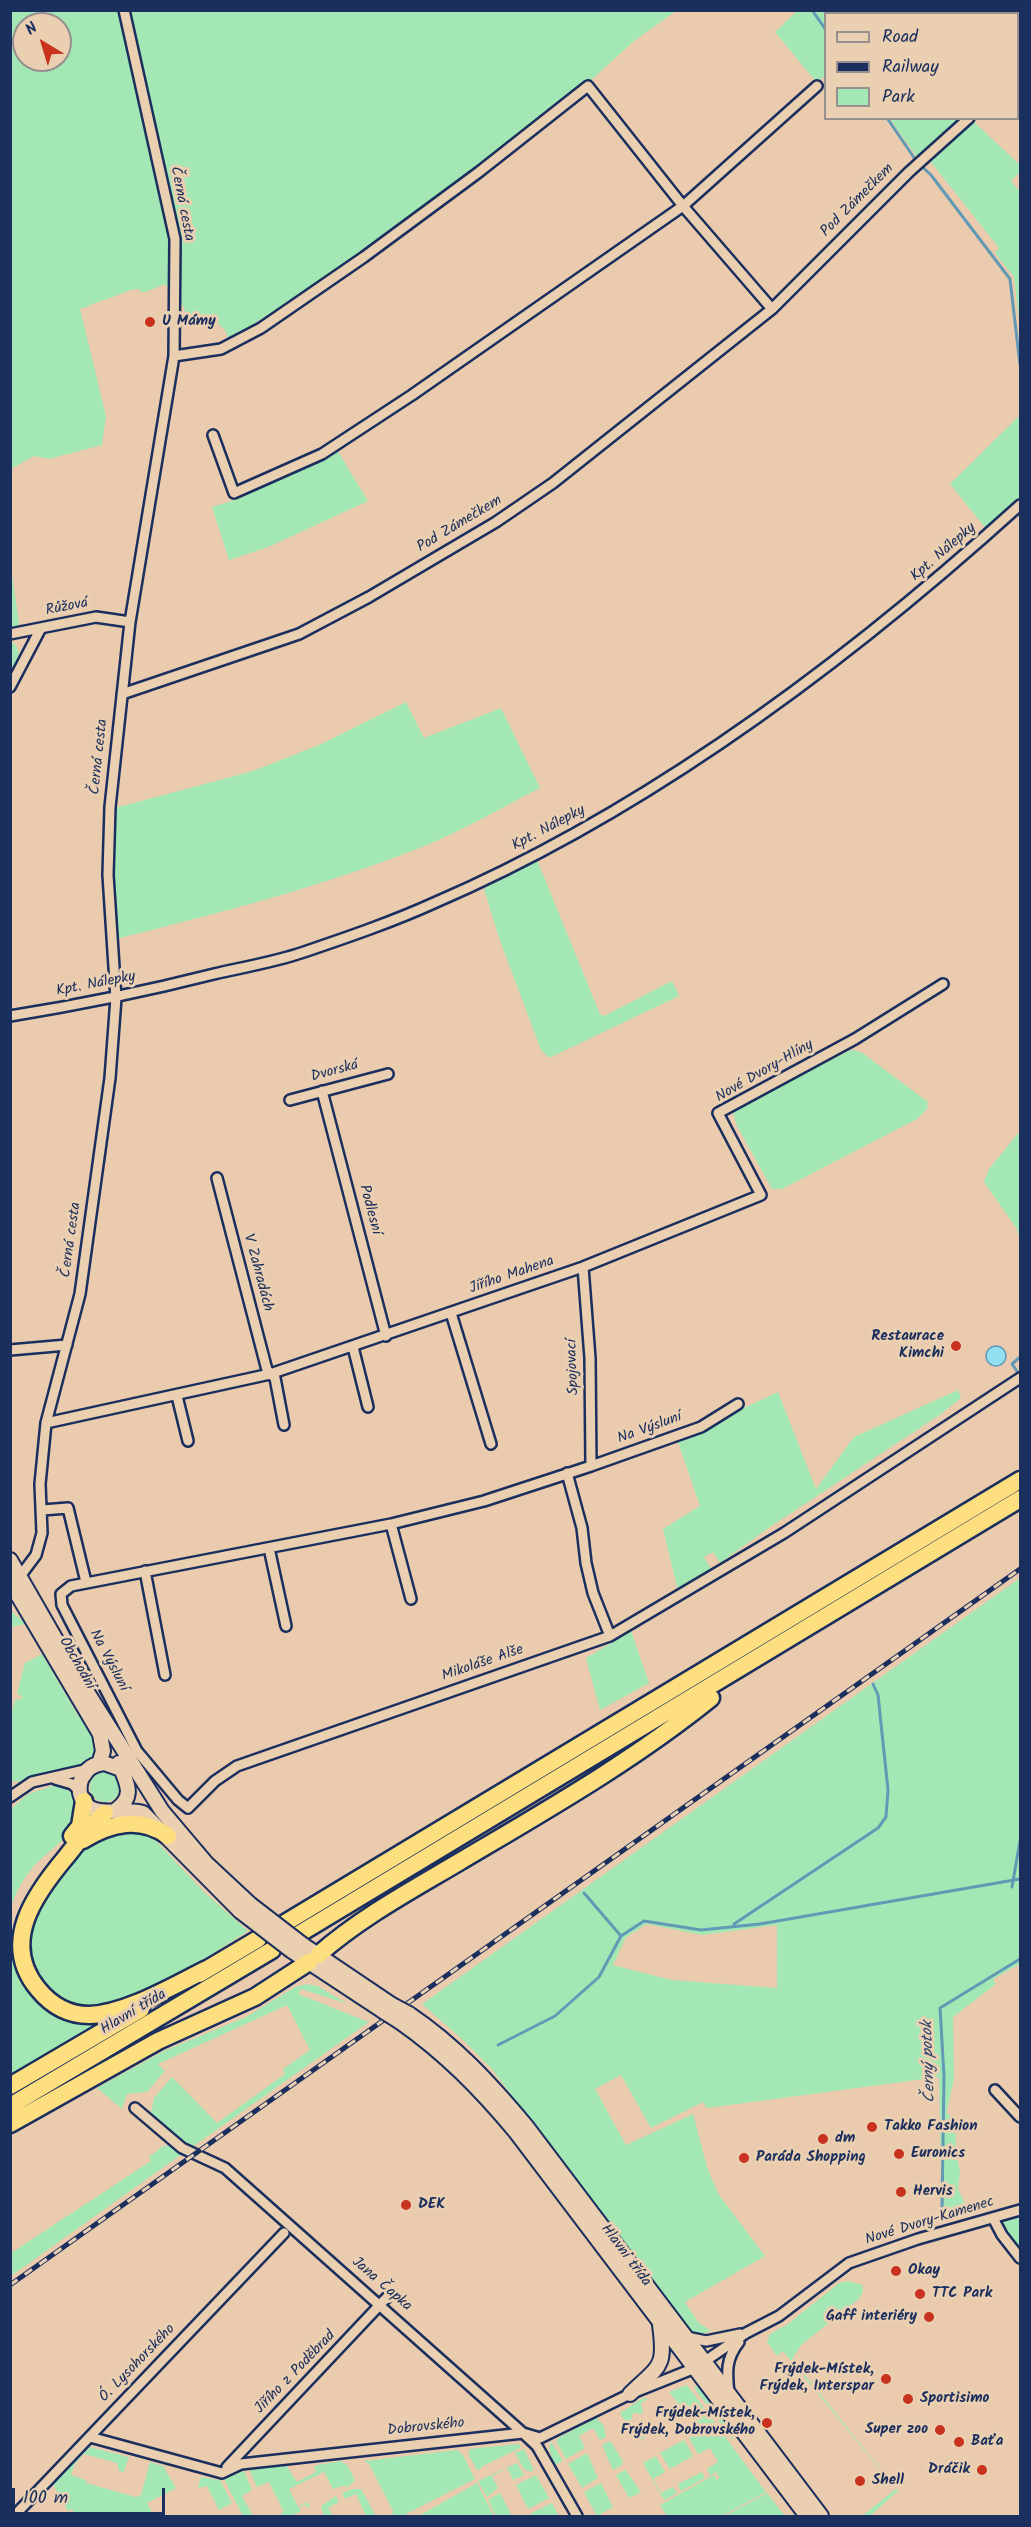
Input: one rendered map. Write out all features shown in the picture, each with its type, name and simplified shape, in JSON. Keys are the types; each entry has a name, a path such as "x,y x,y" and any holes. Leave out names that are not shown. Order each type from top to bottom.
{"highway":[{"path":"298,1943 763,1647 1020,1480"},
{"path":"285,1923 538,1772 1020,1500"},
{"path":"10,2124 158,2041 255,1997 313,1959 356,1924 634,1755 763,1647"},
{"path":"10,1927 22,1895 42,1867 79,1829 82,1796"},
{"path":"110,1811 87,1829 32,1902 21,1937 20,1949 25,1968 48,2001 75,2013 105,2013 134,2003 207,1969"},
{"path":"69,1853 84,1839 105,1828 120,1824 142,1824 168,1836"},
{"name":"Hlavní třída","path":"10,2086 258,1939"},
{"path":"10,2106 272,1950"}],"main road":[{"name":"Obchodní","path":"10,1560 13,1582 100,1734 103,1751 94,1766"},
{"name":"Obchodní","path":"13,1582 101,1716"},
{"path":"101,1716 129,1789 162,1811"},
{"path":"101,1716 162,1811 245,1908"},
{"path":"121,1769 110,1764 94,1766 83,1775 82,1796 93,1810 132,1809 143,1813 168,1836 198,1871 245,1908 298,1943 313,1959 404,2018"},
{"path":"110,1811 125,1801 129,1789"},
{"name":"Hlavní třída","path":"404,2018 483,2093 546,2169 660,2323 729,2394 821,2517"},
{"name":"Hlavní třída","path":"404,2018 453,2048 493,2086 556,2163 687,2337 700,2365 807,2517"},
{"path":"630,2394 658,2368 664,2354 660,2323"}],"street":[{"name":"Černá cesta","path":"13,1582 36,1555 42,1533 40,1484 46,1423 80,1294 110,1078 116,998 108,875 110,807 130,622 174,356 175,239 124,10"},
{"path":"174,356 221,349 261,328 470,179 588,86 683,206 772,309"},
{"path":"213,435 234,493 322,453 412,395 683,206 817,86"},
{"name":"Pod Zámečkem","path":"122,693 299,634 369,597 457,545 554,483 772,309 918,163 967,120"},
{"name":"Kpt. Nálepky","path":"10,1016 116,998 301,953 433,904 497,874 604,817 686,766 828,666 916,597 1020,505"},
{"name":"Růžová","path":"10,634 96,617 130,622"},
{"path":"10,687 41,628"},
{"name":"Nové Dvory-Hlíny","path":"584,1267 761,1195 718,1113 855,1039 943,984"},
{"name":"Dvorská","path":"290,1100 388,1074"},
{"name":"Podlesní","path":"322,1091 386,1336"},
{"name":"V Zahradách","path":"217,1178 270,1374"},
{"name":"Jiřího Mahena","path":"46,1423 270,1374 584,1267"},
{"name":"Spojovací","path":"584,1267 590,1358 591,1466"},
{"path":"451,1313 491,1444"},
{"path":"10,1350 67,1344"},
{"path":"353,1347 368,1407"},
{"path":"270,1374 275,1378 284,1425"},
{"name":"Mikoláše Alše","path":"188,1808 215,1781 237,1766 610,1636 784,1533 1020,1378"},
{"path":"177,1396 188,1441"},
{"name":"Na Výsluní","path":"188,1808 178,1800 137,1751 62,1605 63,1590 86,1582 391,1524 484,1501 701,1427 738,1404"},
{"path":"567,1473 582,1528 586,1563 593,1593 610,1636"},
{"path":"42,1510 68,1508 86,1582"},
{"path":"391,1524 411,1599"},
{"path":"269,1548 286,1626"},
{"path":"145,1571 165,1674"},
{"path":"12,1792 32,1782 94,1766"},
{"path":"49,1778 72,1784 82,1796"},
{"path":"995,2090 1020,2117"},
{"name":"Jana Čapka","path":"135,2108 182,2148 225,2168 382,2305 520,2433 537,2446 577,2517"},
{"name":"Nové Dvory-Kamenec","path":"849,2263 918,2239 1020,2210"},
{"path":"993,2218 1002,2235 1020,2258"},
{"name":"Ó. Lysohorského","path":"14,2517 284,2233"},
{"name":"Dobrovského","path":"222,2473 241,2464 274,2460 520,2433 540,2438 630,2394 700,2365 746,2333 787,2311 849,2263"},
{"name":"Jiřího z Poděbrad","path":"222,2473 391,2293"},
{"path":"729,2394 726,2365 730,2354 746,2333"},
{"name":"Dobrovského","path":"687,2337 706,2341 746,2333"},
{"path":"90,2437 222,2473"}],"green space":[{"path":"900,10 901,12 824,12 824,76 817,83 775,32 797,11"},
{"path":"11,11 676,11 634,41 589,82 349,262 229,340 225,330 214,320 194,326 186,320 184,307 165,284 143,293 138,289 131,290 80,309 106,416 102,445 49,459 34,456 11,469"},
{"path":"891,120 957,120 917,157"},
{"path":"972,120 1020,165 1020,172 1011,181 1020,192 1020,330 1014,277 995,253 999,248 930,161"},
{"path":"1020,415 1020,500 987,530 950,484"},
{"path":"337,450 368,501 266,548 229,560 212,507 241,498"},
{"path":"10,561 19,623 18,627 11,629"},
{"path":"11,643 15,644 19,655 11,674"},
{"path":"406,702 424,738 501,708 540,788 452,834 346,875 116,939 113,878 115,808 253,771 319,745"},
{"path":"537,860 600,1014 604,1016 672,981 679,996 549,1058 541,1050 499,938 484,889 505,874"},
{"path":"851,1050 861,1052 928,1102 927,1109 917,1119 782,1189 772,1189 737,1126 733,1113 762,1095"},
{"path":"1020,1131 1020,1241 1017,1229 984,1182 989,1169"},
{"path":"958,1390 961,1398 941,1414 770,1527 720,1563 713,1552 704,1557 711,1569 686,1586 677,1587 663,1529 700,1506 677,1439 778,1392 816,1489 854,1437"},
{"path":"1020,1578 1020,1964 993,1979 996,1984 953,2017 954,2079 947,2110 948,2115 955,2117 956,2155 960,2170 958,2189 964,2201 963,2211 950,2219 942,2212 939,2077 707,2108 703,2102 651,2128 621,2075 595,2089 626,2145 693,2114 708,2170 719,2195 765,2256 685,2302 698,2322 711,2331 699,2335 690,2332 491,2068 422,2004","holes":["647,1924 702,1935 777,1925 777,1988 671,1980 613,1965 626,1937"]},
{"path":"11,1611 26,1624 11,1627"},
{"path":"631,1631 649,1683 600,1710 586,1658"},
{"path":"42,1654 77,1714 96,1736 99,1743 95,1758 72,1771 44,1774 18,1782 11,1781 11,1715 15,1700 23,1698 17,1693 25,1663"},
{"path":"105,1772 116,1776 120,1787 116,1798 105,1802 94,1798 90,1787 94,1776"},
{"path":"55,1785 66,1788 74,1797 78,1808 77,1818 66,1836 29,1872 11,1907 11,1809 28,1794"},
{"path":"129,1830 144,1833 155,1840 203,1891 248,1931 173,1978 112,2004 83,2007 59,1999 40,1979 32,1963 28,1948 28,1932 32,1914 62,1872 83,1851 95,1843"},
{"path":"12,1958 25,1986 44,2007 69,2020 100,2024 11,2077"},
{"path":"307,1984 317,1986 348,2004 301,1989 298,1994 369,2022 191,2148 183,2146 150,2117 154,2098 172,2077 217,2123 285,2074 283,2069 310,2050 287,2005 158,2064 165,2071 147,2092 127,2094 122,2109 97,2088 164,2051 246,2017 295,1987"},
{"path":"171,2145 182,2154 11,2276 11,2253 151,2161 149,2157 163,2146"},
{"path":"1020,2216 1020,2254 1004,2231 1004,2221"},
{"path":"848,2281 862,2285 863,2291 859,2299 801,2345 792,2359 898,2491 870,2516 862,2516 896,2489 783,2351 777,2356 767,2342 770,2334 788,2324 839,2283"},
{"path":"687,2385 766,2492 722,2516 667,2516 660,2505 714,2475 717,2480 719,2478 716,2472 710,2476 707,2469 718,2462 710,2448 698,2454 689,2438 701,2431 688,2407 683,2409 669,2392"},
{"path":"699,2385 727,2422 734,2441 694,2388"},
{"path":"643,2398 648,2399 641,2403 643,2414 633,2413 630,2424 644,2430 646,2436 640,2441 634,2438 620,2413"},
{"path":"596,2418 604,2426 606,2437 600,2440 593,2428 579,2436 585,2448 566,2459 556,2441 558,2438"},
{"path":"684,2440 693,2456 670,2469 660,2453"},
{"path":"551,2441 563,2461 555,2465 549,2449"},
{"path":"610,2441 623,2461 622,2465 613,2470 602,2445"},
{"path":"521,2445 520,2448 483,2466 478,2471 469,2456 469,2449"},
{"path":"90,2447 129,2457 124,2472 119,2471 117,2463 84,2454 75,2464 71,2475 86,2480 86,2483 136,2497 141,2495 150,2462 163,2466 176,2488 147,2503 154,2516 118,2516 117,2514 76,2516 72,2509 68,2511 53,2484"},
{"path":"524,2449 534,2470 530,2472 524,2469 515,2453"},
{"path":"457,2450 463,2455 475,2479 402,2516 392,2516 393,2511 369,2464 364,2461"},
{"path":"587,2453 598,2478 582,2488 568,2464"},
{"path":"656,2456 665,2472 653,2479 661,2493 673,2487 677,2493 664,2500 643,2463"},
{"path":"341,2461 348,2466 355,2480 348,2487 333,2489 324,2472 289,2489 298,2507 307,2502 310,2507 307,2508 305,2504 299,2508 301,2511 291,2516 278,2516 284,2512 269,2482 257,2487 248,2467 286,2465 297,2482 316,2472 314,2467 317,2465"},
{"path":"517,2463 524,2475 513,2480 507,2468 492,2476 498,2488 487,2497 478,2481"},
{"path":"625,2470 641,2492 629,2498 616,2475"},
{"path":"244,2471 252,2490 242,2496 253,2516 243,2516 224,2479"},
{"path":"702,2472 705,2478 681,2491 678,2484"},
{"path":"536,2475 549,2498 528,2509 516,2485"},
{"path":"201,2477 220,2480 232,2503 219,2510 207,2486 198,2488"},
{"path":"477,2483 494,2516 418,2516 422,2514"},
{"path":"601,2483 613,2507 597,2516 584,2492"},
{"path":"361,2489 376,2516 366,2516 356,2494 345,2499 342,2493"},
{"path":"500,2493 512,2516 496,2516 488,2500"},
{"path":"767,2493 785,2516 725,2516"},
{"path":"336,2496 339,2502 328,2508 333,2516 324,2516 321,2506"},
{"path":"552,2503 559,2516 532,2516 530,2514"}],"water":[{"path":"992,1346 1000,1346 1006,1352 1006,1360 1000,1366 992,1366 986,1360 986,1352"}],"waterway":[{"path":"812,10 824,27"},
{"path":"888,120 917,162 931,175 1010,279 1020,365"},
{"path":"1019,1374 1012,1364 1020,1357"},
{"path":"734,1924 878,1828 886,1817 888,1790 878,1695 873,1684"},
{"path":"1012,1887 1020,1841"},
{"path":"498,2045 555,2016 599,1977 621,1936 644,1921 701,1930 760,1924 1020,1879"},
{"path":"584,1893 621,1936"},
{"name":"Černý potok","path":"942,2210 944,2076 940,2008 1020,1959"}],"railway":[{"path":"10,2285 1020,1569"}],"place":[{"name":"U Mámy","path":"150,322"},
{"name":"Restaurace Kimchi","path":"956,1346"},
{"name":"Takko Fashion","path":"872,2127"},
{"name":"dm","path":"823,2139"},
{"name":"Euronics","path":"899,2154"},
{"name":"Paráda Shopping","path":"744,2158"},
{"name":"Hervis","path":"901,2192"},
{"name":"DEK","path":"406,2205"},
{"name":"Okay","path":"896,2271"},
{"name":"TTC Park","path":"920,2294"},
{"name":"Gaff interiéry","path":"929,2317"},
{"name":"Frýdek-Místek, Frýdek, Interspar","path":"886,2379"},
{"name":"Sportisimo","path":"908,2399"},
{"name":"Frýdek-Místek, Frýdek, Dobrovského","path":"767,2423"},
{"name":"Super zoo","path":"940,2430"},
{"name":"Baťa","path":"959,2442"},
{"name":"Dráčik","path":"982,2470"},
{"name":"Shell","path":"860,2481"}]}
